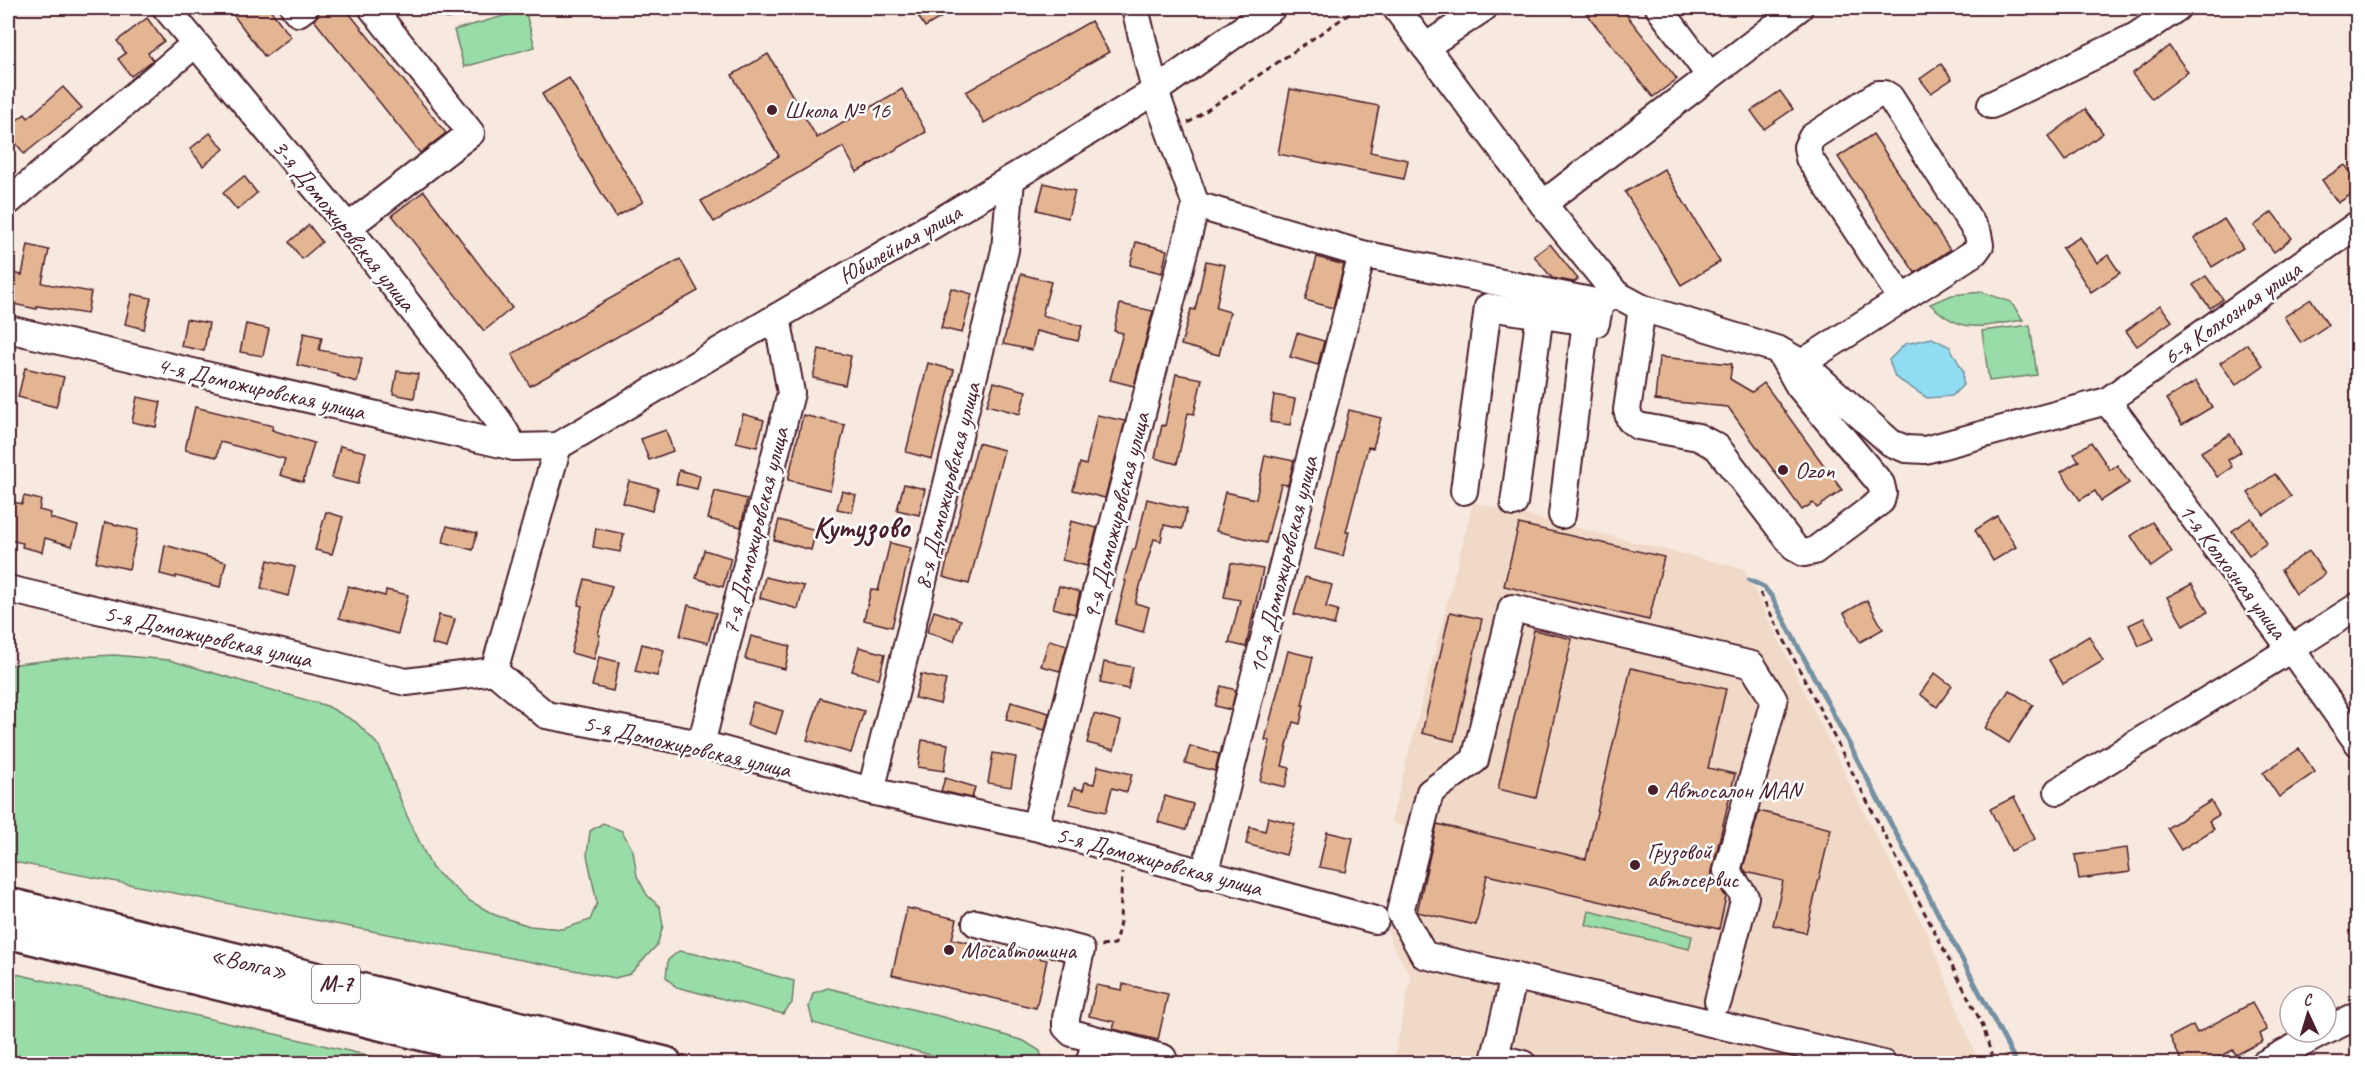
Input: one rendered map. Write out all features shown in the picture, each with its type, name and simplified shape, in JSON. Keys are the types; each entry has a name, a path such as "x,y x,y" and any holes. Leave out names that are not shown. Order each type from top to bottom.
{"highway":[{"name":"«Волга»","path":"8,905 665,1064"},
{"name":"«Волга»","path":"8,931 546,1064"}],"street":[{"name":"3-я Доможировская улица","path":"166,8 348,227 498,420 514,447"},
{"path":"294,8 298,14 305,8"},
{"path":"348,227 471,133 372,8"},
{"path":"1135,8 1155,91 1196,205 1362,254 1601,306 1642,308 1779,350 1802,363 1891,443 1906,449 1925,450 2107,401"},
{"name":"Юбилейная улица","path":"514,447 558,446 1011,179 1155,91 1272,8"},
{"path":"1396,8 1543,204 1601,306 1562,515"},
{"path":"1425,47 1484,8"},
{"path":"1659,8 1710,76"},
{"path":"1543,204 1798,8"},
{"path":"1990,105 2136,36 2177,8"},
{"path":"8,202 195,44"},
{"path":"1802,363 1902,299 1975,252 1980,245 1978,234 1890,97 1878,94 1812,137 1807,147 1809,158 1902,299"},
{"name":"8-я Доможировская улица","path":"871,791 1005,250 1011,179"},
{"name":"9-я Доможировская улица","path":"1035,827 1196,205"},
{"name":"6-я Колхозная улица","path":"2107,401 2358,224"},
{"name":"10-я Доможировская улица","path":"1204,875 1362,254"},
{"path":"1464,491 1488,307 1540,314 1601,306"},
{"path":"1642,308 1627,410 1630,420 1638,426 1698,437 1717,447 1795,548 1804,553 1814,551 1881,501 1883,493 1881,484 1798,386 1779,350"},
{"path":"1514,503 1540,314"},
{"name":"7-я Доможировская улица","path":"701,744 791,393 777,317"},
{"name":"4-я Доможировская улица","path":"8,329 514,447"},
{"name":"1-я Колхозная улица","path":"2107,401 2358,743"},
{"path":"494,671 558,446"},
{"name":"5-я Доможировская улица","path":"8,589 406,682 494,671 546,715 701,744 871,791 1035,827 1375,920"},
{"path":"2058,791 2358,606"},
{"path":"1718,1001 1745,897 1727,871 1774,700 1752,665 1512,608 1475,760 1430,792 1400,912 1424,955 1883,1064"},
{"path":"975,923 1081,950 1065,1018 1066,1027 1092,1052 1162,1058"},
{"path":"1514,976 1495,1057 1523,1064"},
{"path":"2338,1025 2358,1015"},
{"path":"451,1040 477,1064"},
{"path":"2264,1064 2299,1055 2311,1044"}],"path":[{"path":"1171,134 1358,8"},
{"path":"1760,593 1983,1026 1994,1064"},
{"path":"1081,950 1115,944 1120,922 1123,852"}],"shaded area":[{"path":"1473,502 1744,569 1872,828 1929,936 1979,1064 1393,1063 1411,977 1390,940 1385,914 1406,828 1391,822"}],"green space":[{"path":"436,8 485,8 448,19 438,16"},
{"path":"525,10 535,47 464,67 454,30"},
{"path":"1981,292 2011,302 2023,320 1984,326 1963,325 1942,314 1930,304 1952,295"},
{"path":"2030,325 2037,375 1989,381 1982,331"},
{"path":"114,655 169,660 327,706 356,722 379,746 407,816 432,868 468,900 495,915 530,926 563,929 590,920 597,903 587,855 590,831 603,823 622,831 633,851 637,876 647,895 660,907 663,926 657,945 630,974 615,978 8,861 8,665"},
{"path":"1589,911 1692,936 1689,949 1586,925"},
{"path":"679,951 794,981 792,1003 783,1014 676,987 666,977 668,960"},
{"path":"8,972 400,1063 27,1064 8,1059"},
{"path":"828,988 943,1017 1024,1041 1040,1051 1043,1062 1042,1064 960,1063 813,1023 809,1007 813,993"}],"water":[{"path":"1932,338 1950,347 1963,371 1963,385 1952,396 1927,398 1895,377 1889,360 1905,344"}],"building":[{"path":"228,8 269,8 291,37 265,57"},
{"path":"320,8 345,8 446,133 420,153 314,20"},
{"path":"913,8 957,8 925,27"},
{"path":"1582,8 1621,8 1677,79 1653,97"},
{"path":"147,18 164,41 148,53 153,60 131,76 118,59 126,53 117,41"},
{"path":"1091,21 1109,52 984,123 966,92"},
{"path":"2169,46 2188,72 2152,99 2132,74"},
{"path":"768,54 817,138 902,89 926,132 857,172 843,147 714,222 701,201 779,156 732,75"},
{"path":"1941,64 1952,79 1931,93 1920,79"},
{"path":"569,78 643,202 616,217 542,94"},
{"path":"63,87 82,108 24,154 8,132 8,127 25,114 28,118"},
{"path":"1290,89 1379,106 1370,152 1408,160 1404,179 1278,154"},
{"path":"1780,91 1793,109 1764,129 1751,111"},
{"path":"2085,109 2103,133 2065,161 2048,137"},
{"path":"210,133 224,149 203,166 190,149"},
{"path":"1873,134 1950,250 1915,273 1838,157"},
{"path":"2345,165 2358,182 2358,190 2338,203 2322,180"},
{"path":"1664,169 1720,262 1681,285 1625,192"},
{"path":"244,176 257,193 237,210 223,193"},
{"path":"1044,183 1075,191 1068,218 1037,210"},
{"path":"424,191 512,308 484,331 392,215"},
{"path":"2272,212 2292,238 2274,252 2254,226"},
{"path":"2224,219 2243,248 2212,267 2194,238"},
{"path":"309,225 322,242 302,259 289,242"},
{"path":"2080,237 2097,263 2108,255 2120,273 2091,292 2062,248"},
{"path":"1136,242 1167,250 1162,273 1130,265"},
{"path":"1550,244 1578,279 1574,282 1552,278 1534,256"},
{"path":"28,245 49,250 42,283 91,292 87,314 37,306 37,309 8,303 8,272 22,275"},
{"path":"1317,257 1344,265 1333,308 1305,300"},
{"path":"680,259 698,291 530,386 512,354"},
{"path":"1206,261 1225,265 1216,308 1230,312 1219,355 1181,345 1191,309 1195,310"},
{"path":"1021,274 1051,282 1042,315 1082,326 1078,341 1036,331 1032,350 1003,344"},
{"path":"2206,276 2223,299 2210,308 2193,285"},
{"path":"951,288 972,294 962,333 941,328"},
{"path":"132,294 151,298 144,329 125,324"},
{"path":"2311,299 2328,325 2301,343 2284,317"},
{"path":"1120,304 1153,311 1134,386 1110,380 1123,333 1114,331"},
{"path":"2160,305 2172,321 2137,346 2126,331"},
{"path":"186,319 209,323 204,351 181,346"},
{"path":"246,324 269,329 263,356 240,352"},
{"path":"304,333 322,337 319,350 362,358 357,382 337,376 338,374 297,365"},
{"path":"1297,333 1324,341 1318,365 1290,357"},
{"path":"2247,344 2263,366 2236,385 2220,363"},
{"path":"819,349 851,356 845,385 813,378"},
{"path":"1659,357 1732,364 1730,379 1752,392 1764,383 1842,490 1817,508 1813,503 1802,510 1728,407 1655,400"},
{"path":"928,363 954,370 932,459 906,452"},
{"path":"25,368 64,377 56,407 18,397"},
{"path":"397,371 418,374 414,398 393,394"},
{"path":"1176,374 1202,379 1194,414 1188,413 1177,464 1155,458 1162,425 1165,426"},
{"path":"2196,381 2212,407 2182,425 2166,399"},
{"path":"994,382 1026,391 1020,414 987,405"},
{"path":"1274,395 1295,399 1290,425 1270,422"},
{"path":"137,397 161,402 156,427 132,422"},
{"path":"195,407 273,426 272,430 314,443 303,482 280,475 285,459 220,442 217,457 185,450"},
{"path":"1349,410 1381,418 1373,448 1368,447 1346,532 1349,532 1343,556 1315,549"},
{"path":"743,414 764,420 757,447 736,442"},
{"path":"803,415 845,425 830,490 788,480"},
{"path":"1097,415 1125,421 1105,498 1073,490 1080,463 1086,465"},
{"path":"666,430 673,451 649,460 641,439"},
{"path":"2230,434 2241,452 2228,460 2232,467 2217,477 2201,452"},
{"path":"2091,442 2110,470 2117,465 2129,483 2101,501 2095,491 2080,500 2061,472 2079,461 2074,454"},
{"path":"978,443 1004,450 969,584 943,577"},
{"path":"340,446 366,452 358,484 332,478"},
{"path":"1265,455 1294,461 1288,485 1281,484 1266,543 1216,531 1225,492 1256,499"},
{"path":"679,470 700,476 697,489 676,484"},
{"path":"2275,474 2291,496 2264,515 2248,493"},
{"path":"629,481 658,488 652,511 623,503"},
{"path":"904,484 925,489 919,515 897,510"},
{"path":"715,491 747,499 741,527 708,519"},
{"path":"842,491 856,495 852,512 837,509"},
{"path":"24,496 41,500 39,510 51,513 50,518 78,526 72,546 45,538 42,552 22,547 23,543 8,540 9,501 22,504"},
{"path":"1147,499 1187,509 1182,529 1164,525 1161,541 1154,539 1135,603 1149,607 1143,632 1115,624 1126,581 1124,580 1133,549 1135,550"},
{"path":"326,512 343,517 332,554 315,550"},
{"path":"1997,516 2016,547 1993,561 1975,530"},
{"path":"2251,518 2267,543 2249,555 2232,531"},
{"path":"779,520 816,530 811,550 774,540"},
{"path":"1071,521 1097,528 1087,566 1062,560"},
{"path":"105,522 138,530 129,569 96,562"},
{"path":"2152,522 2172,552 2151,567 2131,536"},
{"path":"1519,524 1664,557 1649,620 1504,586"},
{"path":"447,526 477,533 473,550 443,542"},
{"path":"596,528 624,534 620,552 593,547"},
{"path":"890,543 911,548 892,627 864,620 871,589 878,591"},
{"path":"165,545 226,562 220,587 160,574"},
{"path":"704,550 731,558 723,587 696,578"},
{"path":"2309,551 2325,574 2296,594 2281,570"},
{"path":"268,560 295,567 288,596 261,588"},
{"path":"1231,563 1263,569 1246,647 1229,643 1240,600 1224,597"},
{"path":"765,577 804,586 798,609 760,598"},
{"path":"1305,577 1332,585 1326,607 1338,610 1334,625 1294,614"},
{"path":"585,579 612,586 598,634 600,635 594,659 571,653 582,606 578,605"},
{"path":"2192,584 2208,612 2183,625 2167,597"},
{"path":"348,586 385,596 386,590 408,595 398,634 339,618"},
{"path":"1059,586 1080,592 1075,614 1053,608"},
{"path":"1867,600 1883,629 1860,642 1844,613"},
{"path":"688,605 716,613 708,643 680,636"},
{"path":"934,611 961,620 954,641 927,632"},
{"path":"1450,612 1482,619 1454,741 1422,733"},
{"path":"439,615 455,619 447,648 432,644"},
{"path":"2144,618 2154,639 2139,646 2129,625"},
{"path":"1534,630 1572,639 1536,798 1498,789"},
{"path":"751,636 790,646 785,669 745,659"},
{"path":"2089,636 2103,661 2063,684 2049,660"},
{"path":"1049,640 1067,645 1060,671 1041,666"},
{"path":"642,644 664,650 657,676 635,671"},
{"path":"859,647 885,654 879,679 852,671"},
{"path":"1288,651 1313,657 1300,724 1293,722 1282,766 1290,768 1285,787 1260,781 1270,741 1265,740"},
{"path":"599,657 619,662 613,691 592,686"},
{"path":"1104,662 1133,667 1128,689 1100,683"},
{"path":"1631,668 1726,689 1708,768 1735,774 1709,884 1719,886 1726,897 1719,929 1487,875 1476,925 1417,912 1437,824 1586,859"},
{"path":"1935,673 1952,686 1937,707 1920,694"},
{"path":"921,674 946,680 940,704 915,698"},
{"path":"1221,686 1236,690 1231,710 1215,706"},
{"path":"2009,690 2033,705 2009,743 1985,728"},
{"path":"820,698 864,711 851,753 807,740"},
{"path":"753,702 783,711 776,734 747,725"},
{"path":"1011,702 1049,713 1045,730 1006,720"},
{"path":"1094,714 1121,721 1114,750 1087,743"},
{"path":"922,740 948,744 944,771 918,767"},
{"path":"1190,746 1219,754 1215,771 1185,763"},
{"path":"2299,749 2315,772 2279,797 2263,773"},
{"path":"993,753 1016,757 1011,787 988,783"},
{"path":"1098,766 1132,774 1127,792 1112,788 1106,812 1070,804 1074,788 1083,790 1085,782 1094,784"},
{"path":"945,778 975,787 972,798 941,791"},
{"path":"1165,796 1193,804 1186,830 1158,822"},
{"path":"2014,797 2035,839 2011,851 1990,809"},
{"path":"2211,801 2219,815 2209,821 2214,829 2181,850 2167,828"},
{"path":"1759,811 1831,829 1806,933 1773,925 1783,881 1746,872 1743,868"},
{"path":"1268,817 1295,824 1286,855 1246,844 1250,827 1265,831"},
{"path":"1327,832 1353,838 1346,872 1319,867"},
{"path":"2127,848 2130,872 2079,879 2075,855"},
{"name":"Мосавтошина","path":"907,908 957,919 952,939 1047,960 1036,1008 892,975"},
{"path":"1123,984 1168,994 1158,1040 1113,1029 1115,1022 1089,1016 1096,985 1122,990"},
{"path":"2252,1003 2267,1030 2260,1034 2263,1041 2236,1055 2233,1050 2206,1064 2183,1064 2170,1037 2193,1025 2197,1033"}],"waterway":[{"path":"1749,580 1764,587 1772,597 2017,1064"}],"place":[{"name":"Школа № 16","path":"772,110"},
{"name":"Ozon","path":"1783,470"},
{"name":"Автосалон MAN","path":"1653,790"},
{"name":"Грузовой автосервис","path":"1635,865"},
{"name":"Мосавтошина","path":"949,950"}],"district":[{"name":"Кутузово","path":"861,527"}]}
